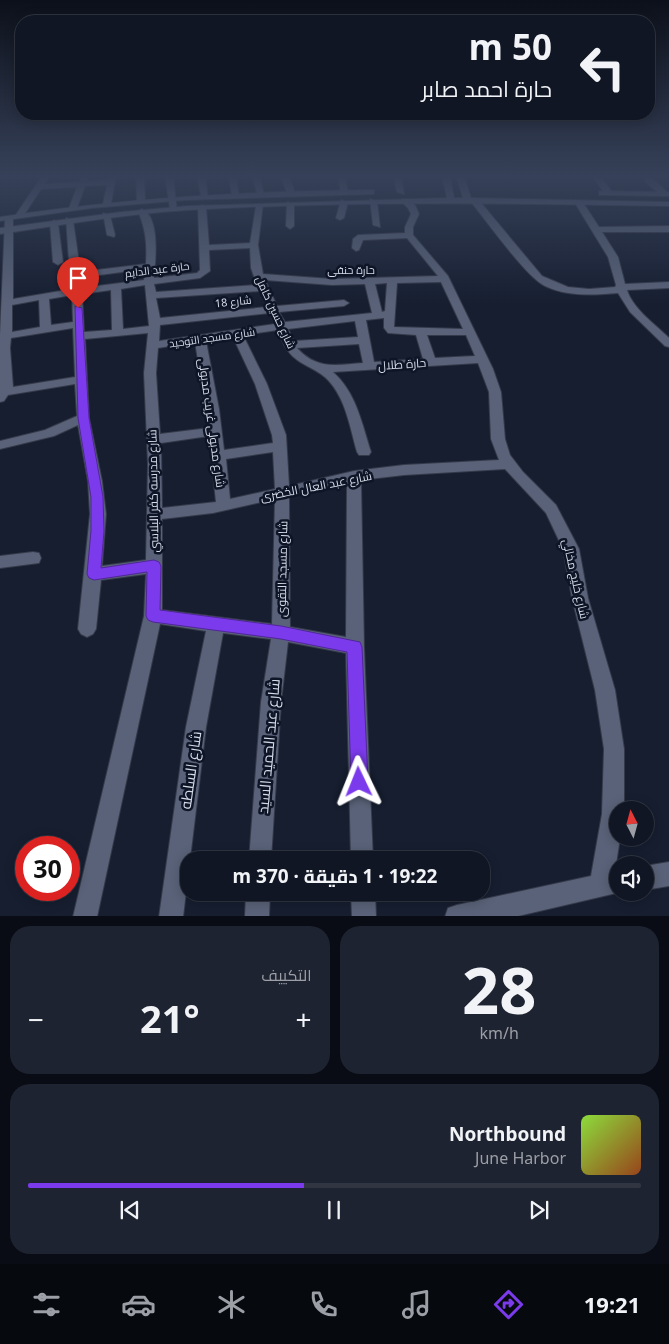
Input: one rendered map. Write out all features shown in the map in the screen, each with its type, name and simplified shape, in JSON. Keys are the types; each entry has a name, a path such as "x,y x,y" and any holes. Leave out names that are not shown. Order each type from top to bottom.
{"street":[{"path":"8,219 4,231 7,303 2,348 3,395 80,380"},
{"path":"4,231 78,219"},
{"path":"107,219 111,235"},
{"name":"شارع مدرسه كفر البلاسي","path":"85,916 153,616 155,514 154,439 150,373 154,332 150,281 152,242 146,219"},
{"name":"حارة عبد الدايم","path":"7,303 202,274 204,271 205,248 203,219"},
{"name":"شارع حسين كامل","path":"258,219 254,245 256,268 261,283 290,345 298,355 322,369 339,387 364,452"},
{"path":"290,219 290,226"},
{"path":"376,219 377,225"},
{"path":"356,248 357,239 361,237 409,235 408,227 412,219"},
{"path":"488,219 539,278 562,289 581,292 669,285"},
{"path":"589,219 616,263 620,288 634,310 669,344"},
{"path":"69,220 74,262"},
{"path":"54,223 58,262"},
{"path":"597,230 669,229"},
{"name":"شارع خليج مخالي","path":"409,235 433,261 444,279 482,359 495,392 500,448 508,464 542,497 551,509 566,535 573,556 585,618 605,690 611,726 615,781 611,856"},
{"path":"205,248 254,245"},
{"path":"87,628 98,531 97,497 83,418 76,277 80,274 150,281"},
{"name":"حارة حنفى","path":"150,281 261,283 444,279"},
{"path":"392,281 389,328 392,331 469,332"},
{"path":"368,282 378,316"},
{"path":"116,286 118,333"},
{"path":"44,296 46,330"},
{"name":"شارع 18","path":"154,332 274,309 344,303"},
{"name":"شارع مسجد التوحيد","path":"154,332 200,340 282,326 390,314"},
{"path":"360,318 369,366"},
{"path":"4,329 80,330 118,333 154,332"},
{"path":"421,332 430,362"},
{"name":"شارع مسجد التقوى","path":"238,334 261,384 277,428 280,446 282,492 281,633"},
{"name":"شارع مدبولى غريب مدبولى","path":"200,340 219,455 224,506"},
{"path":"290,345 364,340"},
{"name":"حارة طلال","path":"322,369 482,359"},
{"path":"0,445 49,433 83,418"},
{"path":"154,439 215,431"},
{"path":"219,455 280,446"},
{"name":"شارع عبد العال الخضرى","path":"155,514 224,506 354,476 404,470 508,464"},
{"path":"354,476 355,647 362,851"},
{"path":"0,562 33,558"},
{"path":"94,574 154,566"},
{"path":"153,616 281,633 355,647"},
{"name":"شارع السلطه","path":"171,916 196,727 216,624"},
{"name":"شارع عبد الحميد السيد","path":"261,851 272,693 281,633"},
{"path":"654,876 669,874"},
{"path":"457,916 609,884"},
{"path":"257,916 258,901"},
{"path":"363,901 364,916"}],"route":[{"path":"78,308 83,418 96,482 97,497 98,531 94,574 154,566 153,616 281,633 355,647 359,782"}]}
